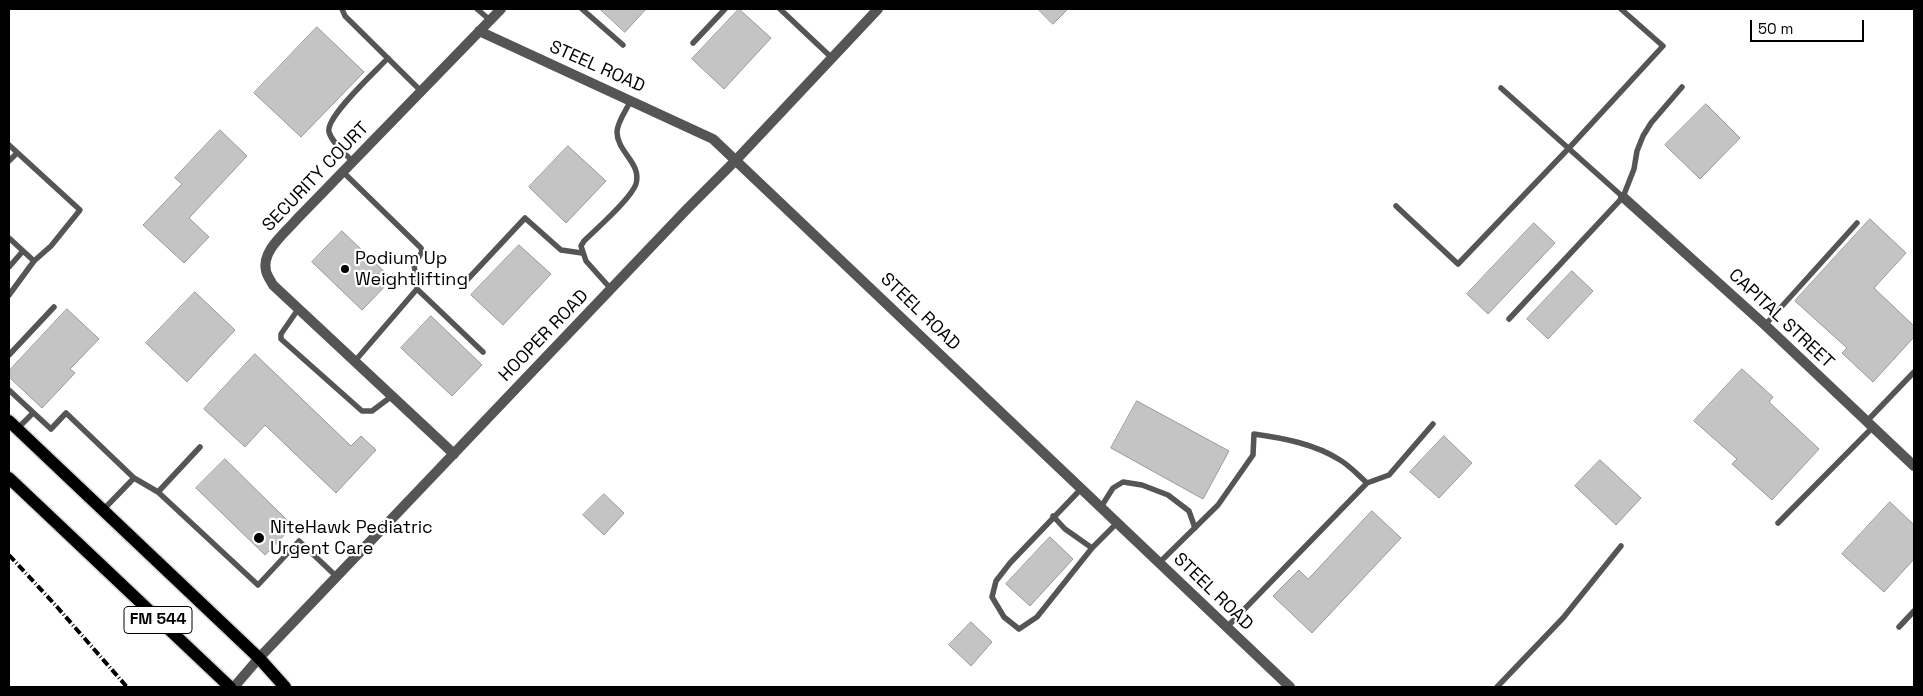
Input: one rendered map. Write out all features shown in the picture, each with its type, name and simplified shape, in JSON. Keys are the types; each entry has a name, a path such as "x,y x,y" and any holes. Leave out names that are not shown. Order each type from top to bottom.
{"main road":[{"name":"FM 544","path":"13,425 259,658 285,687"},
{"name":"FM 544","path":"9,478 232,687"}],"street":[{"name":"SECURITY COURT","path":"454,454 273,285 266,272 265,260 271,248 501,9"},
{"name":"HOOPER ROAD","path":"232,687 878,9"},
{"name":"STEEL ROAD","path":"479,31 713,139 1290,687"},
{"name":"CAPITAL STREET","path":"1623,197 1764,325 1914,466"}],"lane":[{"path":"342,9 345,16 422,91"},
{"path":"477,9 490,20"},
{"path":"582,9 623,45"},
{"path":"693,44 725,9"},
{"path":"780,9 832,58"},
{"path":"1396,206 1458,264 1663,46 1621,9"},
{"path":"353,162 328,131 329,125 336,112 388,58"},
{"path":"1501,88 1623,197"},
{"path":"1510,320 1623,197 1634,169 1637,151 1650,123 1682,88"},
{"path":"612,289 592,270 582,253 582,246 584,241 628,197 636,184 636,168 618,140 617,130 631,100"},
{"path":"9,145 80,210 34,262 9,295"},
{"path":"9,161 17,152"},
{"path":"343,172 421,248 422,252 414,264 417,289 484,352"},
{"path":"467,280 526,218 561,250 582,253"},
{"path":"1764,325 1856,223"},
{"path":"9,238 34,262"},
{"path":"9,267 23,251"},
{"path":"355,361 417,289"},
{"path":"9,355 54,307"},
{"path":"299,308 280,334 281,339 362,411 372,412 392,396"},
{"path":"1778,523 1870,424 1914,372"},
{"path":"9,390 51,429 66,413 134,478 158,492 258,585 299,541 337,576"},
{"path":"13,425 33,413"},
{"path":"1227,628 1367,482 1389,475 1433,424"},
{"path":"1159,563 1218,505 1253,455 1254,434 1282,438 1313,447 1340,460 1367,482"},
{"path":"158,492 200,447"},
{"path":"103,510 134,478"},
{"path":"1100,507 1113,488 1123,482 1142,485 1168,495 1189,511 1195,528"},
{"path":"1081,488 1010,563 996,581 992,597 1004,617 1019,629 1037,617 1092,548 1117,523"},
{"path":"1053,516 1065,529 1092,548"},
{"path":"1497,687 1563,618 1621,546"},
{"path":"1899,627 1914,611"}],"building":[{"path":"600,9 646,9 625,32"},
{"path":"739,9 771,38 724,89 692,59"},
{"path":"1038,9 1068,9 1053,24"},
{"path":"317,27 364,72 301,137 254,93"},
{"path":"1706,104 1740,138 1700,179 1665,145"},
{"path":"220,130 247,156 189,218 209,237 184,263 143,225 182,184 175,178"},
{"path":"568,146 606,181 566,223 529,187"},
{"path":"1870,219 1906,253 1874,288 1914,326 1914,337 1873,382 1842,353 1847,348 1795,301"},
{"path":"1534,223 1555,243 1488,314 1467,294"},
{"path":"342,231 392,279 362,310 312,262"},
{"path":"519,245 551,274 503,325 471,295"},
{"path":"1572,271 1593,291 1548,339 1527,319"},
{"path":"195,292 235,330 187,382 146,343"},
{"path":"67,309 99,339 70,369 75,373 42,408 9,377 9,371"},
{"path":"431,316 482,365 452,396 401,348"},
{"path":"255,354 351,446 361,436 376,450 336,493 265,425 245,447 204,409"},
{"path":"1742,369 1773,397 1769,402 1819,449 1772,500 1732,464 1737,459 1694,421"},
{"path":"1137,401 1229,451 1203,499 1111,448"},
{"path":"1444,436 1472,463 1439,498 1410,472"},
{"path":"225,459 293,526 265,555 196,488"},
{"path":"1600,460 1641,498 1616,525 1575,486"},
{"path":"604,494 624,513 604,535 583,515"},
{"path":"1890,502 1914,525 1914,559 1884,592 1842,554"},
{"path":"1372,511 1401,538 1312,633 1273,596 1299,570 1308,579"},
{"path":"1050,537 1073,559 1030,606 1006,584"},
{"path":"971,622 992,642 971,666 949,645"}],"railway":[{"path":"9,555 127,687"}],"place":[{"name":"Podium Up Weightlifting","path":"345,269"},
{"name":"NiteHawk Pediatric Urgent Care","path":"259,538"}]}
